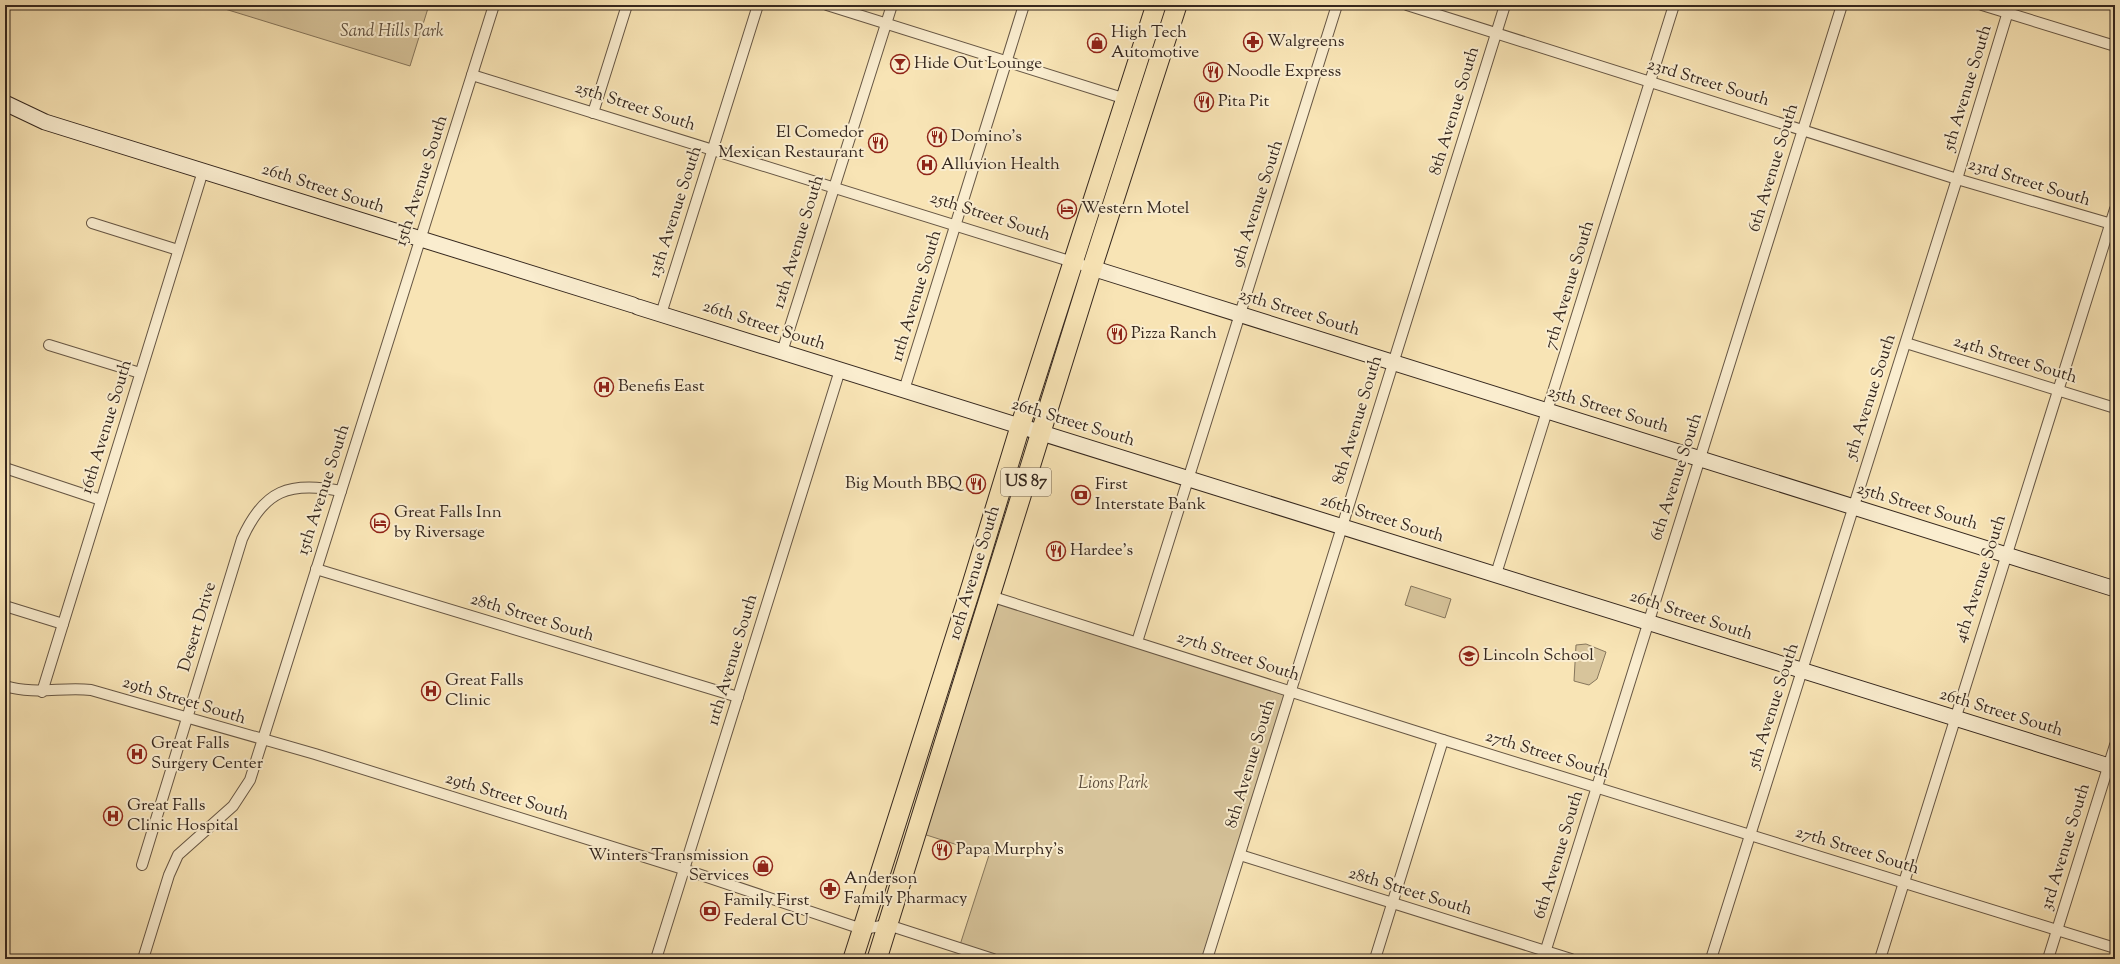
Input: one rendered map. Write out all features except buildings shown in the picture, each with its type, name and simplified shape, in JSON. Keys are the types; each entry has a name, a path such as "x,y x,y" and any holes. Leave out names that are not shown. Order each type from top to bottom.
{"highway":[{"name":"10th Avenue South","path":"853,959 970,591 1020,427 1127,99 1156,5"},
{"name":"10th Avenue South","path":"877,959 1092,268 1178,5"}],"street":[{"name":"15th Avenue South","path":"143,959 169,875 178,855 233,806 250,780 494,5"},
{"path":"593,113 627,5"},
{"name":"13th Avenue South","path":"661,314 758,5"},
{"path":"827,5 1146,106"},
{"name":"12th Avenue South","path":"782,352 833,187 892,5"},
{"name":"11th Avenue South","path":"904,390 1024,5"},
{"name":"9th Avenue South","path":"1137,642 1337,5"},
{"name":"23rd Street South","path":"1407,5 1957,179 2113,225"},
{"name":"8th Avenue South","path":"1207,959 1505,5"},
{"name":"7th Avenue South","path":"1496,574 1674,5"},
{"name":"6th Avenue South","path":"1544,955 1842,5"},
{"path":"1982,5 2009,9 2115,46"},
{"name":"5th Avenue South","path":"1711,959 1852,507 1906,343 2009,9"},
{"name":"25th Street South","path":"472,75 712,151 833,187 1073,264 1092,268 1240,314 2115,589"},
{"name":"26th Street South","path":"5,103 45,122 2112,767"},
{"name":"16th Avenue South","path":"42,692 203,171"},
{"name":"4th Avenue South","path":"1880,959 2005,554 2113,225 2115,209"},
{"path":"92,223 178,250"},
{"name":"24th Street South","path":"1906,343 2115,408"},
{"path":"49,345 140,373"},
{"name":"11th Avenue South","path":"656,959 840,370"},
{"path":"8,470 101,500"},
{"name":"Desert Drive","path":"142,865 242,539 250,520 264,503 281,492 316,486 341,491"},
{"name":"28th Street South","path":"316,569 738,697"},
{"name":"27th Street South","path":"970,591 1291,690 1443,740 2115,948"},
{"path":"5,606 63,624"},
{"name":"29th Street South","path":"5,686 19,690 42,692 72,688 91,690 315,754 683,869 862,929 888,925 993,959"},
{"path":"1375,959 1443,740"},
{"name":"3rd Avenue South","path":"2048,959 2112,767 2115,745"},
{"name":"28th Street South","path":"1240,855 1392,903 1544,955 1570,959"}],"green space":[{"name":"Sand Hills Park","path":"212,5 429,5 410,66"},
{"path":"1411,586 1451,599 1445,618 1405,605"},
{"name":"Lions Park","path":"990,596 1291,690 1207,959 994,959 959,948 989,855 917,832"},
{"path":"1586,644 1606,652 1597,679 1589,685 1574,681 1576,645"}],"place":[{"name":"Walgreens","path":"1253,42"},
{"name":"High Tech Automotive","path":"1097,43"},
{"name":"Hide Out Lounge","path":"900,64"},
{"name":"Noodle Express","path":"1213,72"},
{"name":"Pita Pit","path":"1204,102"},
{"name":"Domino's","path":"937,137"},
{"name":"El Comedor Mexican Restaurant","path":"878,143"},
{"name":"Alluvion Health","path":"927,165"},
{"name":"Western Motel","path":"1067,209"},
{"name":"Pizza Ranch","path":"1117,334"},
{"name":"Benefis East","path":"604,387"},
{"name":"Big Mouth BBQ","path":"976,484"},
{"name":"First Interstate Bank","path":"1081,495"},
{"name":"Great Falls Inn by Riversage","path":"380,523"},
{"name":"Hardee's","path":"1056,551"},
{"name":"Lincoln School","path":"1469,656"},
{"name":"Great Falls Clinic","path":"431,691"},
{"name":"Great Falls Surgery Center","path":"137,754"},
{"name":"Great Falls Clinic Hospital","path":"113,816"},
{"name":"Papa Murphy's","path":"942,850"},
{"name":"Winters Transmission Services","path":"763,866"},
{"name":"Anderson Family Pharmacy","path":"830,889"},
{"name":"Family First Federal CU","path":"710,911"}]}
